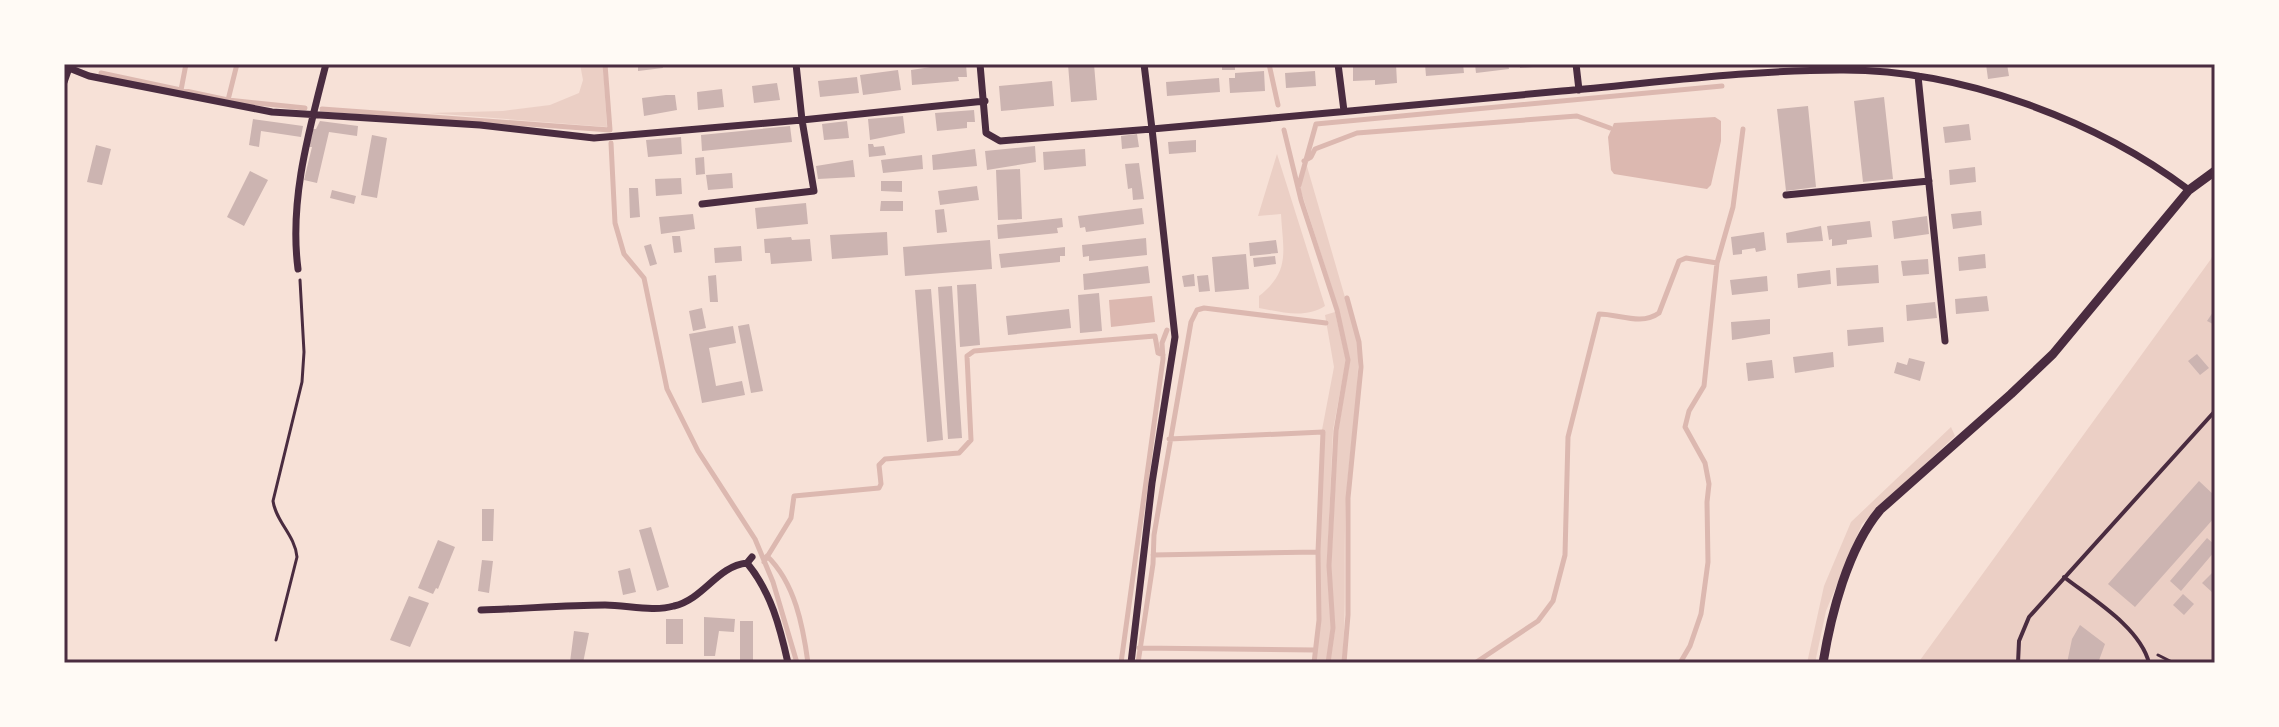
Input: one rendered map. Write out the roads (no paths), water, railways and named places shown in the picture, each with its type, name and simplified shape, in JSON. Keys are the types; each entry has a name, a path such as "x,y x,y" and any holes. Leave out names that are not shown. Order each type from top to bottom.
{"street":[{"path":"298,269 294,232 304,152 326,64"},
{"path":"702,204 814,191 796,64"},
{"path":"980,64 986,133 1000,141 1841,67 1918,76 1996,93 2034,106 2133,153 2189,190"},
{"path":"1131,663 1152,483 1175,337 1144,64"},
{"path":"1338,64 1344,111"},
{"path":"1576,64 1579,90"},
{"path":"64,82 66,67 89,76 272,112 480,125 594,138 985,101"},
{"path":"1918,76 1945,341"},
{"path":"1823,663 1835,610 1855,549 1866,527 1880,510 2053,354 2189,190 2215,171"},
{"path":"1786,195 1929,181"},
{"path":"481,610 560,605 673,607 695,598 735,564 750,560 768,596 788,663"}],"lane":[{"path":"2018,663 2019,641 2024,626 2064,577 2215,411"},
{"path":"2064,577 2130,630 2142,643 2149,663"}],"waterway":[{"path":"181,90 186,64"},
{"path":"228,100 237,64"},
{"path":"322,109 610,130 605,64"},
{"path":"1269,64 1278,105"},
{"path":"101,73 228,100 305,108"},
{"path":"1299,185 1316,124 1722,86"},
{"path":"1304,161 1311,157 1315,149 1357,133 1577,116 1610,128"},
{"path":"1475,663 1538,621 1553,601 1565,555 1568,437 1599,314 1637,319 1652,317 1659,313 1679,261 1686,258 1717,263 1733,207 1743,129"},
{"path":"1284,130 1301,200 1337,310 1348,360 1336,431 1329,566 1333,628 1328,663"},
{"path":"611,143 615,223 624,254 644,278 667,389 698,451 755,539 773,582 797,663"},
{"path":"1680,663 1690,646 1701,614 1708,562 1709,484 1705,463 1685,427 1689,411 1704,386 1717,263"},
{"path":"1344,663 1348,615 1348,498 1361,367 1359,342 1347,298"},
{"path":"1138,663 1153,564 1154,535 1191,322 1197,310 1204,308 1326,323"},
{"path":"1121,663 1163,359 1162,343 1167,330"},
{"path":"764,562 791,518 794,496 879,488 879,465 885,459 959,453 971,440 967,356 974,351 1155,336 1158,353 1163,355"},
{"path":"1169,439 1323,432 1318,552 1319,620 1314,663"},
{"path":"1153,555 1318,552"},
{"path":"767,556 791,592 808,663"},
{"path":"1139,648 1315,650"}]}
